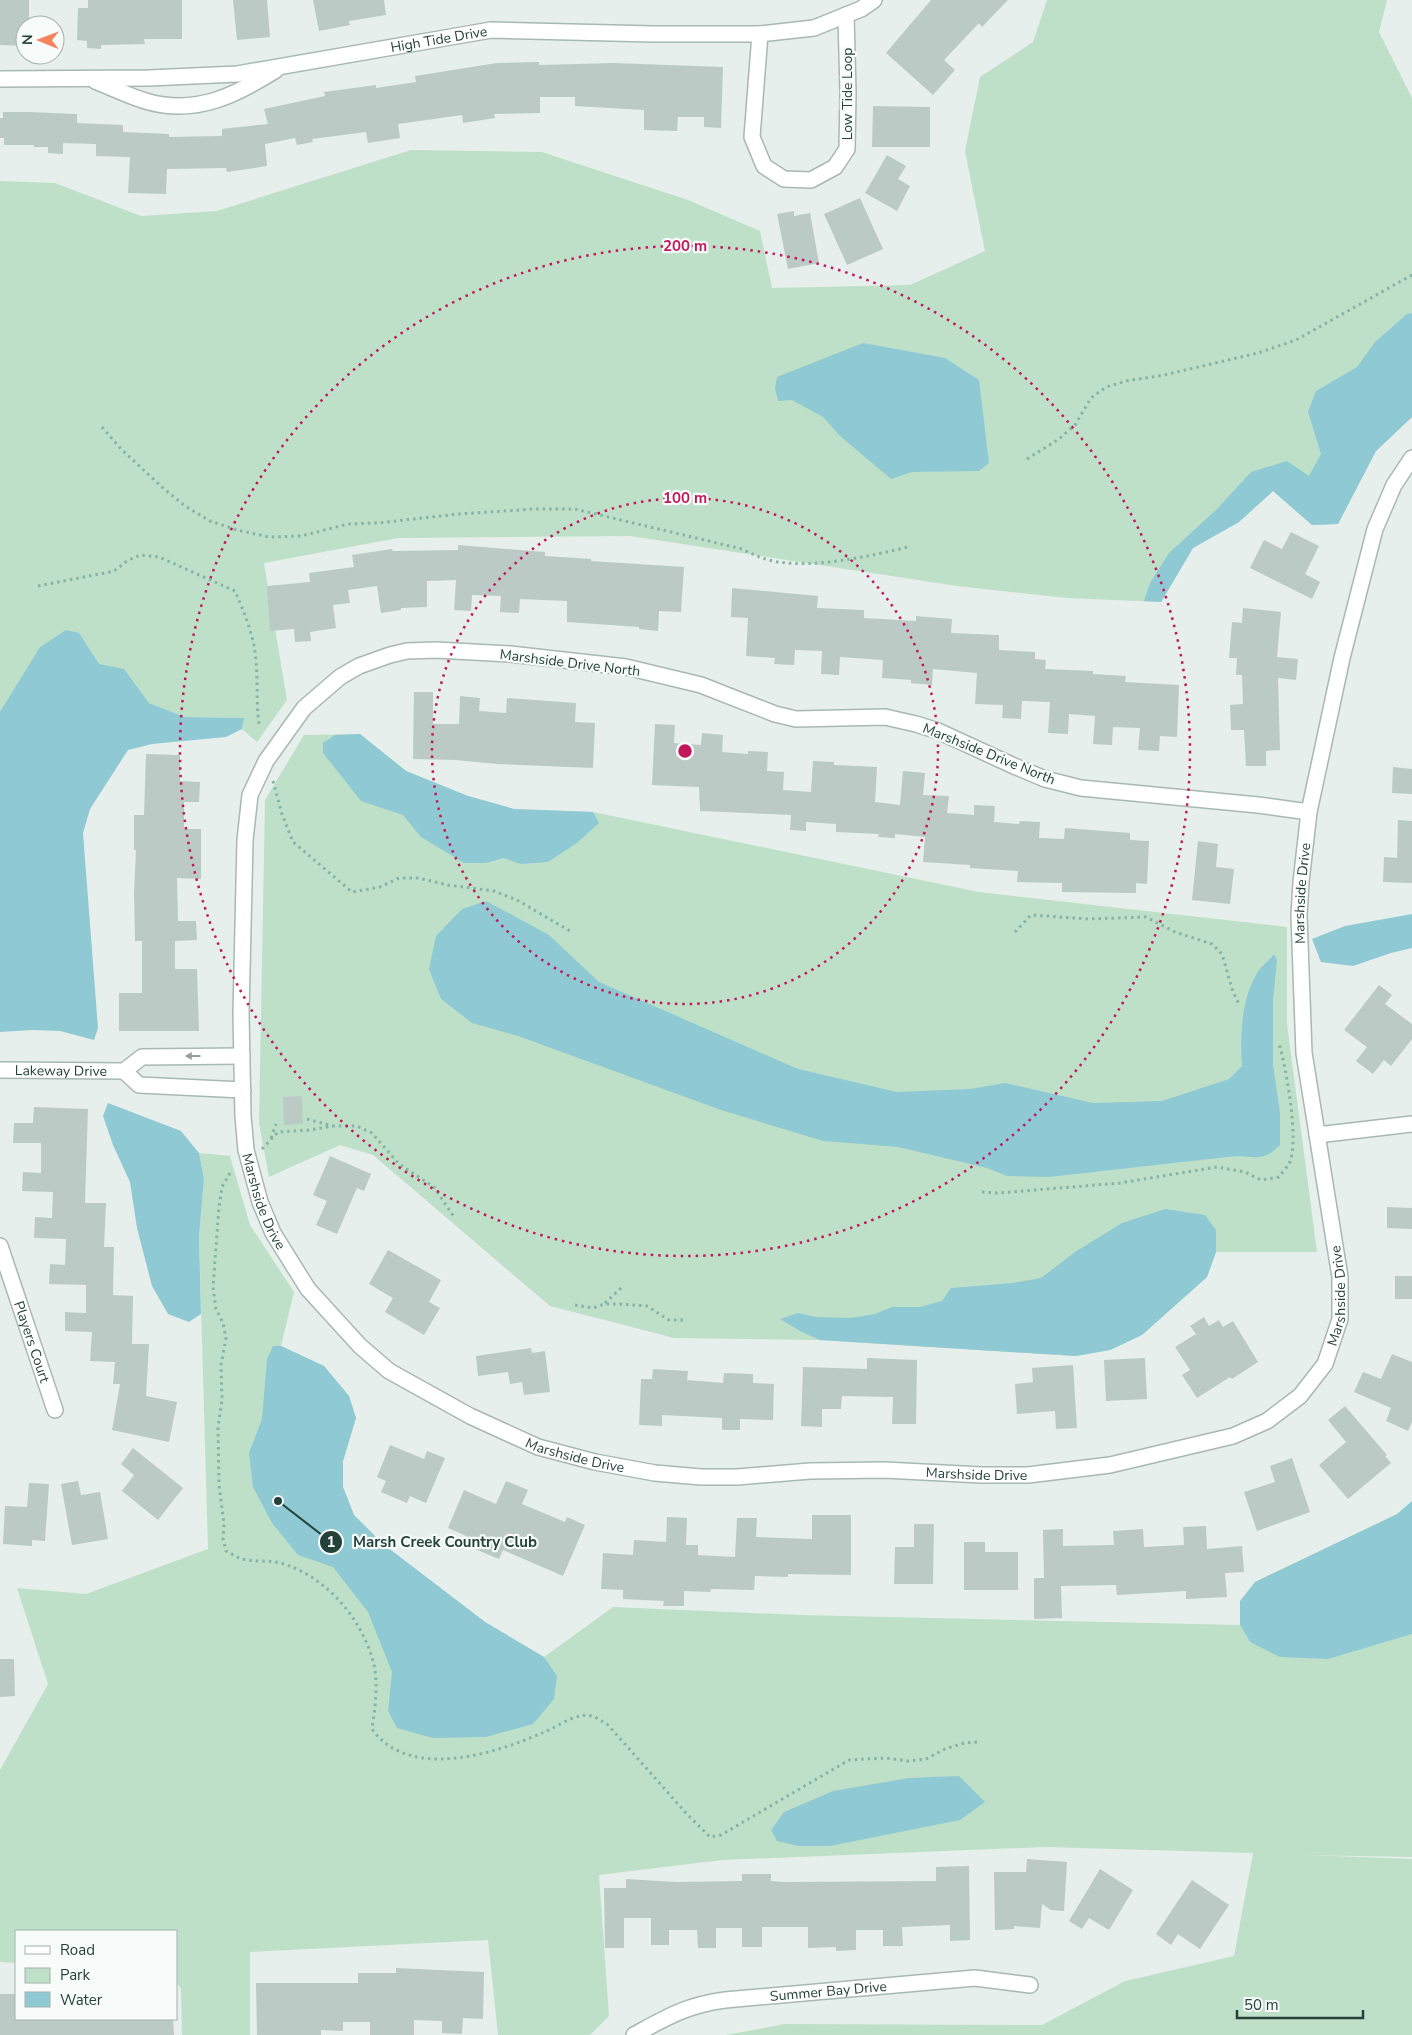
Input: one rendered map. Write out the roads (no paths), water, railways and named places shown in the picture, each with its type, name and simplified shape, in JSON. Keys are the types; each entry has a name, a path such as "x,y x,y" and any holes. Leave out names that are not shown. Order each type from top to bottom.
{"street":[{"name":"High Tide Drive","path":"0,79 237,74 491,30 653,34 760,34 814,28 846,15 859,4 874,0"},
{"name":"Low Tide Loop","path":"760,34 752,137 764,166 784,179 811,180 835,167 847,149 846,15"},
{"path":"89,78 150,103 171,107 192,107 234,94 282,66"},
{"name":"Marshside Drive","path":"286,731 266,761 250,795 245,840 241,1014 246,1150 260,1202 274,1233 308,1289 360,1346 389,1371 462,1412 538,1447 595,1462 654,1473 701,1477 737,1477 810,1471 884,1470 982,1475 1028,1475 1110,1465 1233,1436 1267,1421 1300,1396 1325,1364 1340,1319 1340,1277 1304,1053 1299,916 1301,882 1309,812 1342,658 1375,529 1394,485 1412,458"},
{"name":"Marshside Drive North","path":"286,731 304,708 340,676 359,666 390,655 407,651 436,650 510,654 626,667 701,685 775,714 796,719 885,717 908,722 938,731 1045,779 1081,788 1258,805 1309,812"},
{"name":"Lakeway Drive","path":"0,1070 124,1071 142,1057 242,1056"},
{"name":"Lakeway Drive","path":"124,1071 139,1085 243,1090"},
{"path":"1317,1135 1412,1124"},
{"name":"Players Court","path":"0,1246 55,1410"},
{"name":"Summer Bay Drive","path":"634,2035 676,2012 700,2003 975,1978 1003,1980 1030,1985"}],"water":[{"path":"1412,313 1412,417 1376,451 1338,524 1312,525 1273,491 1239,522 1193,548 1161,602 1144,601 1150,583 1169,553 1217,509 1251,472 1287,461 1309,476 1321,454 1308,412 1316,391 1357,367 1375,342 1407,314"},
{"path":"863,343 945,358 979,380 989,463 979,471 912,472 891,479 840,436 823,417 792,400 778,401 775,388 777,377"},
{"path":"66,630 79,633 99,664 124,669 149,703 185,717 244,718 242,729 226,737 152,744 128,750 90,809 83,833 98,1028 94,1040 60,1031 0,1032 0,712 40,647"},
{"path":"360,734 406,771 468,796 514,809 593,812 599,823 577,843 548,862 521,864 503,858 486,863 464,863 421,837 403,815 361,801 323,753 323,743 335,735"},
{"path":"486,901 549,935 599,982 798,1069 897,1092 970,1089 1005,1083 1093,1103 1162,1101 1229,1079 1242,1066 1241,1043 1247,996 1258,972 1274,954 1277,960 1273,1000 1273,1064 1280,1113 1280,1145 1269,1154 1260,1157 1236,1156 1049,1177 1007,1176 987,1168 898,1147 823,1141 721,1110 518,1036 472,1023 441,999 429,969 436,936 462,909"},
{"path":"1412,914 1412,948 1353,966 1321,962 1312,939 1345,926"},
{"path":"108,1103 181,1131 199,1153 204,1179 199,1237 201,1314 189,1322 168,1314 152,1286 137,1228 130,1182 113,1145 103,1116"},
{"path":"1165,1209 1205,1215 1216,1230 1216,1252 1207,1277 1142,1335 1110,1350 1076,1356 820,1340 780,1319 798,1313 816,1317 850,1318 875,1314 892,1307 920,1307 942,1301 951,1288 1013,1283 1041,1278 1075,1252 1122,1223"},
{"path":"273,1346 281,1346 324,1366 349,1396 356,1418 343,1461 343,1487 354,1515 383,1544 485,1622 544,1657 557,1676 554,1699 533,1724 486,1737 433,1738 397,1728 388,1711 392,1672 368,1612 333,1567 298,1555 272,1523 253,1487 249,1453 262,1419 267,1359"},
{"path":"1412,1501 1412,1634 1328,1659 1280,1657 1250,1642 1240,1625 1240,1601 1255,1582 1397,1514"},
{"path":"959,1776 985,1802 960,1820 830,1846 798,1846 777,1841 771,1830 784,1812 833,1791 909,1778"}],"place":[{"name":"Marsh Creek Country Club","path":"278,1501"}]}
